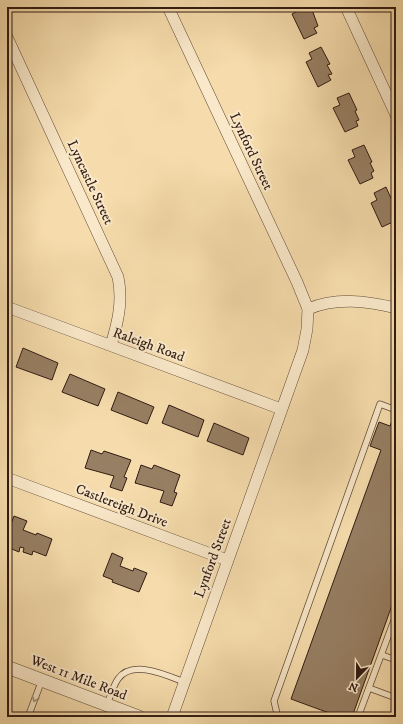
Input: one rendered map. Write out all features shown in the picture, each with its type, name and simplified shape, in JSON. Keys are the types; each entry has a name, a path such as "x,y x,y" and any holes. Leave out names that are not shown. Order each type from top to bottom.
{"street":[{"name":"Lynford Street","path":"168,7 297,282 308,309 307,329 303,350 172,717"},
{"path":"346,7 396,115"},
{"name":"Lyncastle Street","path":"7,37 118,277 121,291 120,309 111,345"},
{"path":"308,309 322,303 345,301 373,303 396,308"},
{"name":"Raleigh Road","path":"7,307 281,409"},
{"name":"Castlereigh Drive","path":"7,478 227,560"},
{"name":"West 11 Mile Road","path":"7,667 139,717"}],"lane":[{"path":"276,717 277,714 274,702 380,404 396,410"},
{"path":"359,717 394,626 396,615"},
{"path":"382,655 396,660"},
{"path":"107,705 117,680 123,673 138,670 154,671 184,682"},
{"path":"28,717 42,680"},
{"path":"369,688 396,698"}],"building":[{"path":"296,7 311,7 318,26 314,28 317,33 304,39 292,14 298,11"},
{"path":"321,47 330,64 327,65 332,74 328,75 331,80 318,87 306,62 312,59 309,53"},
{"path":"349,93 357,110 355,111 359,120 356,121 358,126 345,132 333,108 340,105 337,98"},
{"path":"364,145 372,162 370,163 374,171 371,173 373,178 360,184 348,160 355,157 352,150"},
{"path":"386,187 394,205 392,206 396,214 393,216 395,221 382,227 371,203 377,200 374,193"},
{"path":"23,348 58,363 52,380 16,367"},
{"path":"70,374 105,389 98,406 62,392"},
{"path":"118,392 154,407 147,424 111,410"},
{"path":"169,405 204,420 198,437 162,423"},
{"path":"393,418 396,419 396,594 352,717 340,717 291,699 381,450 370,446 379,422 390,426"},
{"path":"214,423 249,438 243,455 207,441"},
{"path":"91,450 102,454 104,451 131,460 124,477 127,478 122,491 110,487 114,476 85,468"},
{"path":"141,465 152,469 154,465 180,475 174,492 177,493 172,506 160,502 164,491 135,483"},
{"path":"14,516 27,521 23,530 36,535 37,533 52,539 46,556 33,551 32,555 23,552 24,548 20,547 19,552 7,547 10,533 8,532"},
{"path":"112,553 123,558 120,566 133,571 134,568 147,573 139,592 112,582 113,580 103,576"}]}
